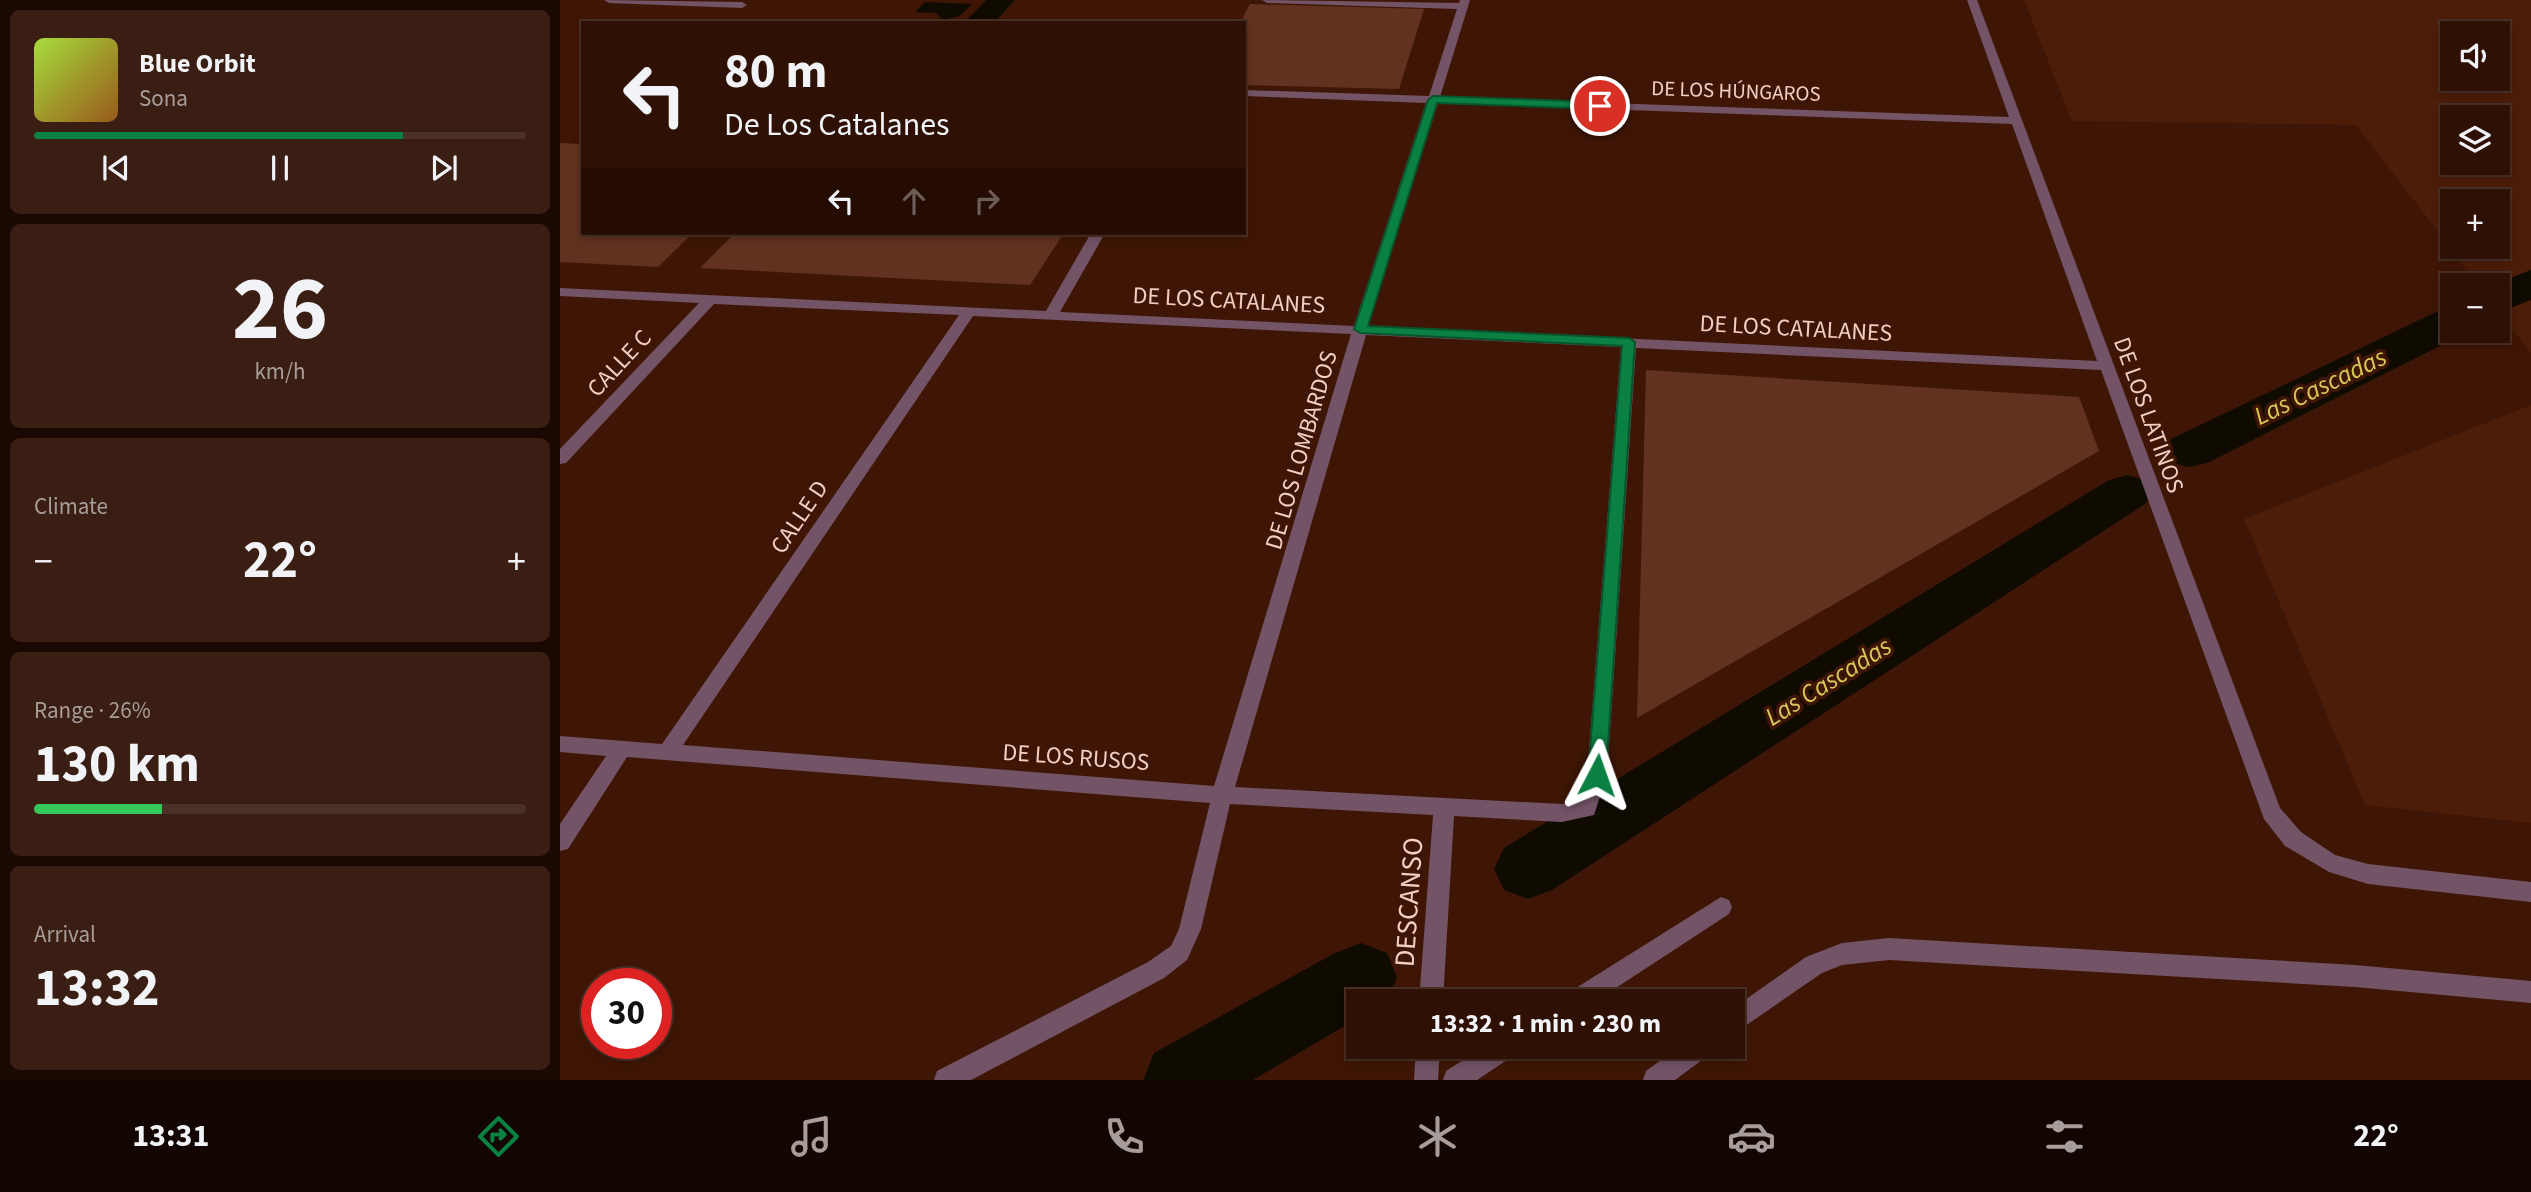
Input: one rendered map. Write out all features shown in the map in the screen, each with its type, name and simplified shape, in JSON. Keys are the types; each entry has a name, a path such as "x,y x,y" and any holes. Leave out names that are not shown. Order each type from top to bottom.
{"street":[{"path":"609,0 742,5"},
{"path":"1267,0 1464,3"},
{"name":"DE LOS LATINOS","path":"1972,0 2272,813 2293,839 2329,863 2368,874 2531,892"},
{"name":"DE LOS LOMBARDOS","path":"946,1080 1156,970 1179,953 1190,929 1222,795 1360,329 1464,3"},
{"name":"DE LOS HÚNGAROS","path":"1246,93 2016,121"},
{"path":"1051,314 1097,235"},
{"name":"DE LOS CATALANES","path":"560,292 2106,366"},
{"name":"CALLE C","path":"560,459 710,299"},
{"name":"CALLE D","path":"668,751 970,310"},
{"name":"DE LOS RUSOS","path":"560,744 1222,795 1562,813 1587,809 1597,775 1629,342"},
{"path":"560,842 622,748"},
{"name":"DESCANSO","path":"1432,989 1444,807"},
{"path":"1595,989 1721,907"},
{"path":"1745,1015 1814,965 1842,954 1889,949 2355,976 2531,992"},
{"path":"1426,1080 1427,1059"},
{"path":"1455,1080 1487,1059"},
{"path":"1655,1080 1683,1059"}],"shaded area":[{"path":"986,0 1015,0 996,21 966,21"},
{"path":"2024,0 2531,0 2531,353 2510,326 2510,273 2470,273 2459,259 2510,259 2510,189 2440,189 2440,234 2356,125 2072,121"},
{"path":"925,2 972,4 960,16 943,20 936,13 915,12"},
{"path":"1250,4 1424,9 1399,89 1246,85 1246,21 1241,21"},
{"path":"560,143 581,144 581,235 691,235 658,267 560,262"},
{"path":"733,235 1063,235 1030,285 700,268"},
{"path":"1646,370 2079,397 2099,451 1637,718"},
{"path":"2531,405 2531,823 2365,805 2244,519"}],"waterway":[{"name":"Las Cascadas","path":"2510,294 2531,283"},
{"name":"Las Cascadas","path":"2189,451 2440,328"},
{"name":"Las Cascadas","path":"1528,869 2127,492"},
{"name":"Las Cascadas","path":"1181,1080 1361,977"}],"route":[{"path":"1597,775 1629,342 1360,329 1433,100 1600,106"}]}
